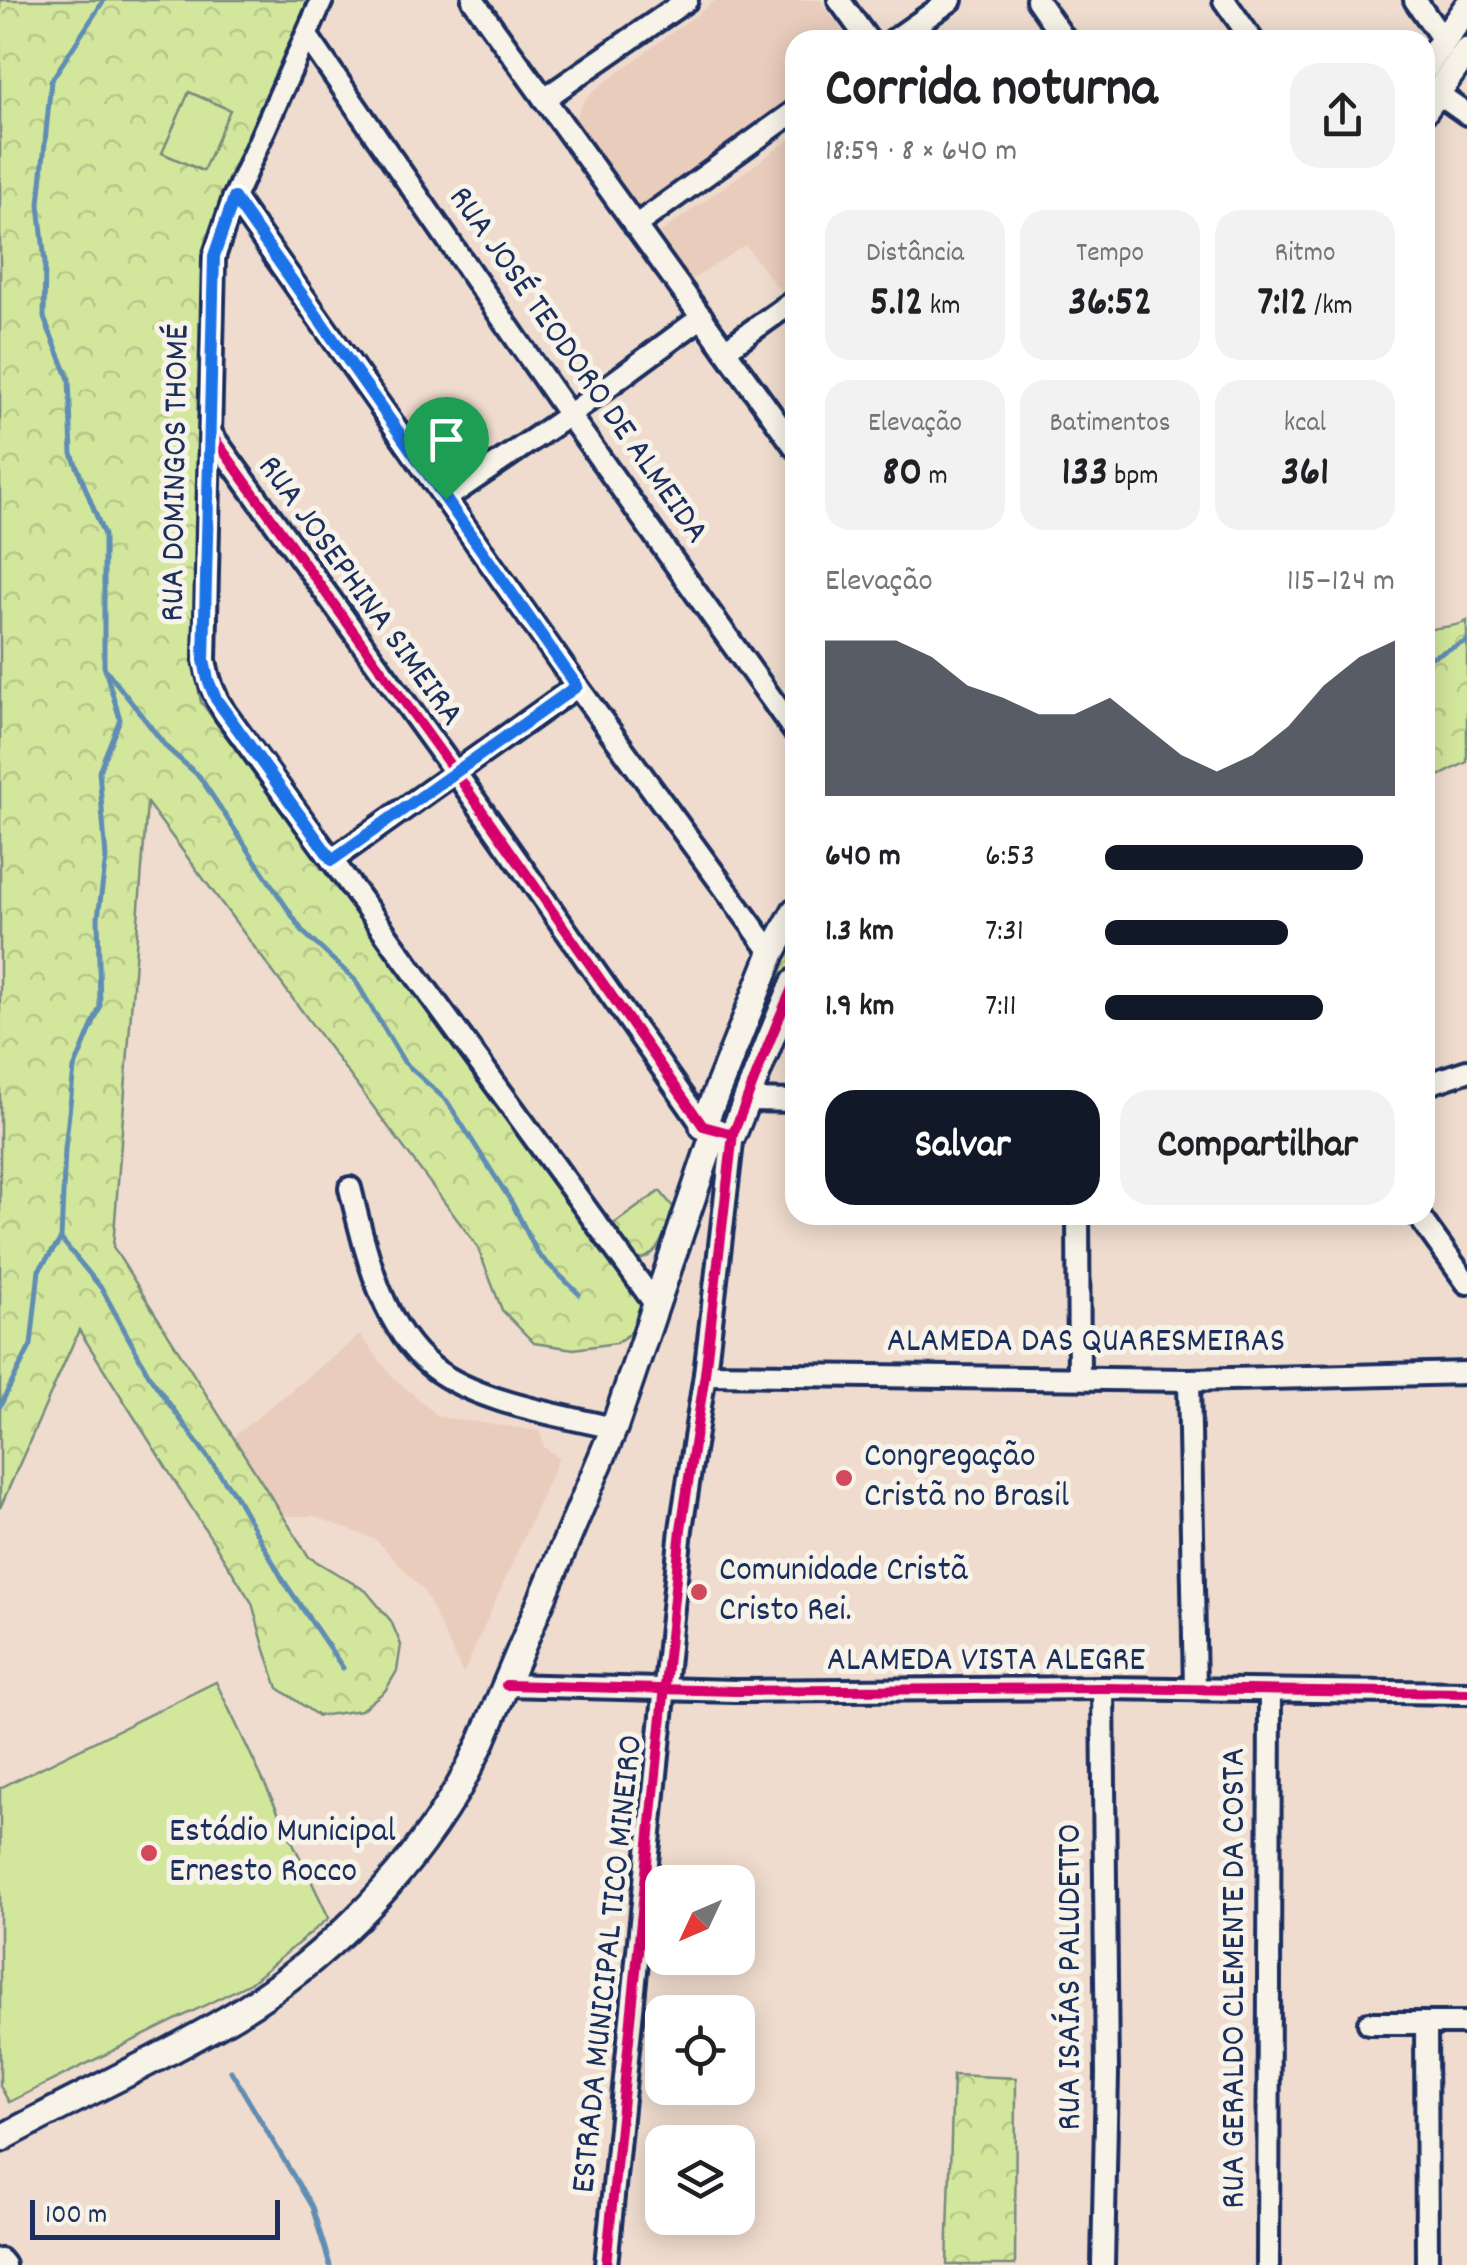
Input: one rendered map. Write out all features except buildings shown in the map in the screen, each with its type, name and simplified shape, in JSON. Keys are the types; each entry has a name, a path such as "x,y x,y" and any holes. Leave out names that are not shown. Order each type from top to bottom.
{"main road":[{"path":"1435,93 1467,8"},
{"path":"0,2139 234,2015 287,1980 325,1949 394,1878 441,1817 474,1758 614,1428 717,1130 772,953 785,929"},
{"path":"717,1130 748,1100 785,1004"}],"street":[{"name":"RUA DOMINGOS THOMÉ","path":"322,0 234,198 214,256 204,660 208,680 225,713 656,1305"},
{"path":"473,0 785,432"},
{"path":"544,99 660,7 687,0"},
{"path":"840,0 861,30"},
{"path":"908,30 951,0"},
{"path":"1036,0 1058,30"},
{"path":"1224,0 1245,30"},
{"path":"1415,0 1455,46"},
{"name":"RUA JOSÉ TEODORO DE ALMEIDA","path":"307,36 785,718"},
{"path":"1435,103 1465,108"},
{"path":"636,226 785,118"},
{"path":"234,198 577,686 772,953"},
{"path":"725,350 785,307"},
{"path":"446,499 702,318"},
{"name":"RUA JOSEPHINA SIMEIRA","path":"211,434 717,1130"},
{"path":"332,860 577,686"},
{"path":"1435,1082 1467,1071"},
{"path":"748,1100 785,1101"},
{"name":"ESTRADA MUNICIPAL TICO MINEIRO","path":"606,2265 682,1530 705,1374 717,1130"},
{"path":"350,1188 366,1254 386,1304 408,1343 432,1368 464,1386 507,1402 614,1428"},
{"path":"1078,1225 1079,1377"},
{"path":"1425,1225 1467,1283"},
{"name":"ALAMEDA DAS QUARESMEIRAS","path":"705,1374 1188,1380 1467,1372"},
{"path":"1188,1380 1196,1689"},
{"name":"ALAMEDA VISTA ALEGRE","path":"506,1686 665,1690 1103,1688 1467,1692"},
{"name":"RUA ISAÍAS PALUDETTO","path":"1103,1688 1107,2074 1103,2265"},
{"name":"RUA GERALDO CLEMENTE DA COSTA","path":"1268,2265 1270,1691"},
{"path":"1368,2023 1467,2023"},
{"path":"1426,2023 1427,2265"}],"shaded area":[{"path":"716,0 820,0 842,30 785,30 785,102 638,208 575,119 592,92"},
{"path":"785,143 785,289 781,292 745,245 687,283 659,244 661,232"},
{"path":"360,1335 392,1376 439,1417 540,1431 544,1447 559,1458 463,1674 424,1591 376,1540 314,1516 271,1516 223,1445"}],"green space":[{"path":"0,0 308,0 214,224 205,267 195,671 201,702 646,1307 639,1327 616,1343 574,1349 534,1343 502,1310 477,1246 147,803 113,1247 309,1557 366,1591 391,1621 401,1645 397,1671 385,1691 361,1710 318,1716 278,1688 252,1603 79,1330 0,1508"},
{"path":"189,92 230,110 203,171 162,153"},
{"path":"1467,621 1467,762 1435,778 1435,629"},
{"path":"785,958 785,992 730,1114 720,1114"},
{"path":"660,1191 673,1207 665,1233 651,1254 635,1261 608,1228"},
{"name":"Estádio Municipal Ernesto Rocco","path":"216,1682 329,1918 250,1983 9,2102 0,2086 0,1788"},
{"path":"953,2075 1016,2078 1015,2265 947,2265"}],"waterway":[{"path":"0,1406 31,1345 39,1270 61,1239 74,1069 100,1007 98,917 106,858 99,771 120,719 104,666 104,535 72,454 69,379 44,318 45,263 39,204 51,81 104,0"},
{"path":"1435,655 1467,641"},
{"path":"107,671 167,748 199,776 303,932 355,980 404,1062 447,1101 512,1203 538,1254 579,1294"},
{"path":"61,1239 102,1289 150,1377 235,1495 283,1580 343,1668"},
{"path":"231,2071 312,2207 330,2265"}],"cycle path":[{"path":"211,434 455,772 703,1126 733,1134"},
{"path":"606,2265 681,1529 705,1374 733,1134 785,1005"},
{"path":"506,1685 735,1691 1103,1688 1467,1693"}],"place":[{"name":"Congregação Cristã no Brasil","path":"844,1478"},
{"name":"Comunidade Cristã Cristo Rei.","path":"699,1592"},
{"name":"Estádio Municipal Ernesto Rocco","path":"149,1853"}],"route":[{"path":"234,198 446,499 577,686 332,860 216,699 204,660 214,256 234,198"}]}
